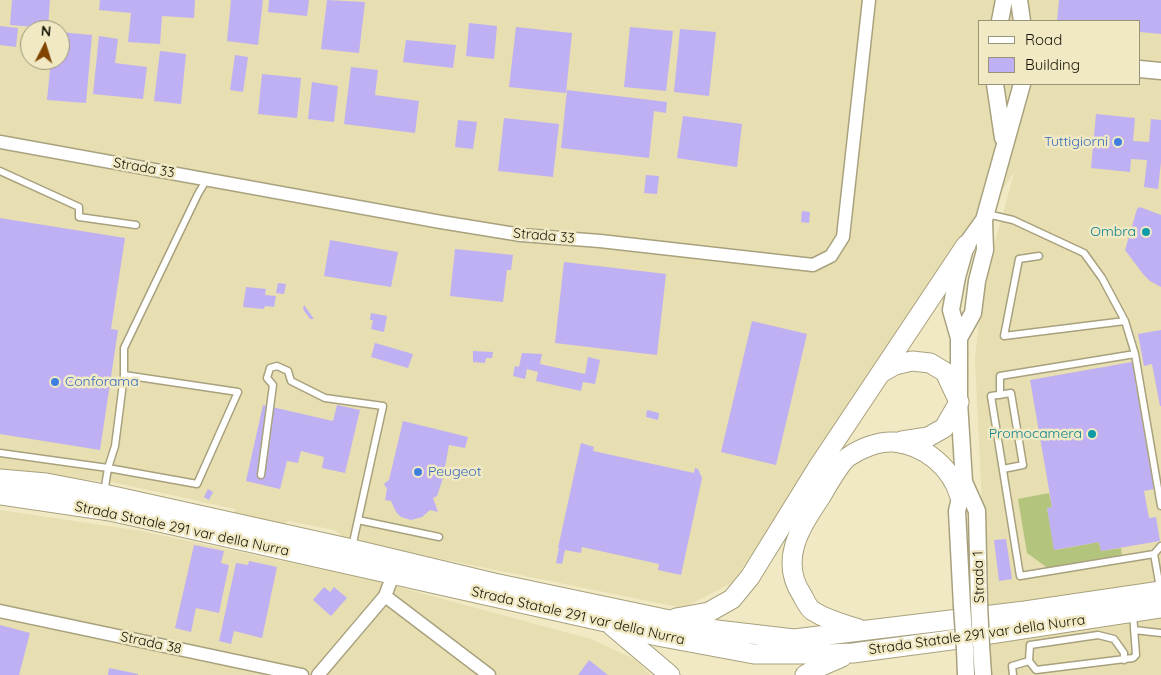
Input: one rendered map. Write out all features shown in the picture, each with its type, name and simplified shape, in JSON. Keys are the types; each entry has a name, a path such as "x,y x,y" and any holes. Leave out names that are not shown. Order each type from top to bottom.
{"main road":[{"path":"658,618 682,618 709,612 732,599 750,577 818,467 966,246"},
{"path":"867,631 835,622 811,610 799,591 791,570 795,542 807,518 846,458 869,446 928,437 944,428 959,402 945,372 930,363 912,360 895,365 880,374"},
{"path":"894,442 920,448 942,464 962,490"},
{"name":"Strada Statale 291 var della Nurra","path":"0,479 46,483 104,494 352,549 485,581 717,630 794,639 1025,611 1161,591"},
{"name":"Strada Statale 291 var della Nurra","path":"0,495 110,511 610,623 657,636 754,654 853,653 951,640 1134,621 1161,608"},
{"path":"610,623 670,675"},
{"path":"805,675 853,653"}],"street":[{"name":"Strada 33","path":"0,142 436,221 521,234 813,265 831,256 843,237 869,0"},
{"path":"1000,20 1004,0"},
{"path":"1019,0 1022,20"},
{"path":"1141,69 1161,72"},
{"name":"Strada 1","path":"995,85 1004,146"},
{"name":"Strada 1","path":"959,338 973,312 977,281 985,250 985,217 1022,85"},
{"name":"Strada 1","path":"966,675 957,511 962,490 959,338 951,310 957,277 966,246 985,217"},
{"name":"Strada 1","path":"962,490 977,511 983,675"},
{"path":"318,675 385,596 393,575"},
{"path":"385,596 489,675"},
{"name":"Strada 38","path":"0,611 302,675"}],"lane":[{"path":"0,171 79,207 79,217 136,225"},
{"path":"104,494 108,468 115,446 124,376 124,348 207,179"},
{"path":"985,217 1013,220 1084,253 1102,278 1124,321 1135,354 1161,506"},
{"path":"1039,256 1019,259 1004,336 1124,321"},
{"path":"1000,395 1000,376 1135,354"},
{"path":"261,475 273,385 267,378 270,368 277,366 288,371 291,381 325,398 383,406 352,549"},
{"path":"0,453 108,468 197,484 238,392 124,376"},
{"path":"1002,469 1023,465 1011,393 991,396 1002,469 1020,576 1154,554 1161,546"},
{"path":"358,520 439,537"},
{"path":"1154,554 1161,591"},
{"path":"1124,660 1124,653 1114,639 1098,635 1030,645 1029,661 1036,670 1124,660 1133,658 1136,655 1134,621 1161,633"},
{"path":"1013,675 1012,666 1029,661"}],"shaded area":[{"path":"0,0 1161,0 1161,585 987,610 975,359 983,284 1015,170 984,220 732,583 683,608 363,543 344,538 335,530 288,521 282,526 235,517 235,509 112,482 0,471"},
{"path":"0,510 141,531 376,581 591,639 636,660 651,675 0,675"},
{"path":"1161,618 1161,675 990,675 988,642"}],"green space":[{"path":"1049,493 1052,507 1047,508 1055,550 1099,542 1101,551 1121,548 1122,556 1049,569 1027,553 1018,499"}],"building":[{"path":"12,0 50,0 49,20 20,20 20,26 10,25"},
{"path":"100,0 195,0 194,18 162,16 160,44 128,42 131,13 99,10"},
{"path":"231,0 263,0 258,45 227,41"},
{"path":"269,0 309,0 307,16 268,12"},
{"path":"327,0 365,2 359,53 321,49"},
{"path":"1059,0 1161,0 1161,34 1141,32 1141,20 1057,20"},
{"path":"469,23 497,26 494,59 466,56"},
{"path":"0,26 18,28 16,47 0,45"},
{"path":"516,27 572,33 566,93 509,87"},
{"path":"630,27 673,31 666,91 624,87"},
{"path":"680,29 716,32 709,96 674,92"},
{"path":"70,33 92,35 86,103 47,100 50,70 70,70"},
{"path":"99,36 118,39 115,63 147,67 143,99 93,94"},
{"path":"406,40 456,45 453,68 403,62"},
{"path":"160,51 186,54 181,104 154,101"},
{"path":"235,55 248,57 243,92 230,90"},
{"path":"351,67 378,70 375,95 419,101 415,133 344,124"},
{"path":"262,74 301,78 297,118 258,114"},
{"path":"312,82 338,86 334,122 308,119"},
{"path":"567,90 667,102 666,113 654,111 649,158 561,148"},
{"path":"1096,114 1135,118 1133,141 1149,142 1151,119 1161,120 1161,162 1158,189 1144,187 1147,160 1131,159 1130,172 1091,168"},
{"path":"683,116 742,124 737,167 677,158"},
{"path":"504,118 559,124 553,177 498,171"},
{"path":"458,120 477,122 473,149 455,147"},
{"path":"646,175 659,176 657,194 644,193"},
{"name":"Ombra","path":"1140,207 1161,215 1161,287 1150,281 1143,274 1125,250 1137,209"},
{"path":"802,211 810,212 809,223 801,222"},
{"name":"Conforama","path":"0,218 125,238 111,329 118,330 100,450 0,434"},
{"path":"330,240 398,252 391,287 324,276"},
{"path":"455,249 513,255 511,270 507,270 503,302 450,296"},
{"path":"564,262 666,274 657,355 555,343"},
{"path":"278,283 286,284 284,294 276,293"},
{"path":"246,287 266,289 265,295 276,296 274,307 265,306 264,309 243,307"},
{"path":"304,305 314,319 310,319 303,309"},
{"path":"371,313 387,316 384,332 371,329 373,320 370,320"},
{"path":"752,321 807,334 776,465 721,452"},
{"path":"1161,330 1160,406 1152,364 1144,366 1138,334"},
{"path":"375,343 413,354 408,368 371,357"},
{"path":"473,351 493,352 492,358 486,358 485,363 473,362"},
{"path":"522,353 542,354 540,364 585,374 588,357 600,360 595,384 583,382 581,391 536,381 538,372 527,369 525,379 513,376 515,366 519,367"},
{"name":"Promocamera","path":"1132,362 1154,489 1144,491 1149,518 1156,517 1160,541 1101,551 1099,542 1054,550 1047,508 1052,507 1030,380"},
{"path":"263,405 333,421 337,405 360,410 345,473 322,468 324,457 301,451 298,463 287,461 280,489 246,481"},
{"path":"647,410 659,413 658,420 646,417"},
{"name":"Peugeot","path":"403,421 468,437 465,448 449,445 443,478 437,496 433,498 438,512 430,510 422,517 411,520 401,517 396,512 391,501 385,500 387,489 384,484 389,480"},
{"path":"581,443 594,447 593,451 694,473 695,468 698,469 702,478 681,575 658,570 659,564 582,547 581,553 565,550 562,564 556,563"},
{"path":"208,489 213,492 209,500 204,497"},
{"path":"1006,539 1012,579 999,581 994,540"},
{"path":"194,545 224,551 221,563 229,565 219,613 196,608 191,632 175,628"},
{"path":"249,561 277,567 262,638 234,631 231,644 219,641 236,563 248,565"},
{"path":"324,587 330,592 334,587 347,598 331,616 313,600"},
{"path":"0,625 30,633 19,675 0,675"},
{"path":"589,660 608,675 578,675"},
{"path":"109,668 138,674 138,675 108,675"}],"place":[{"name":"Tuttigiorni","path":"1118,142"},
{"name":"Ombra","path":"1146,232"},
{"name":"Conforama","path":"55,382"},
{"name":"Promocamera","path":"1092,434"},
{"name":"Peugeot","path":"418,472"}]}
